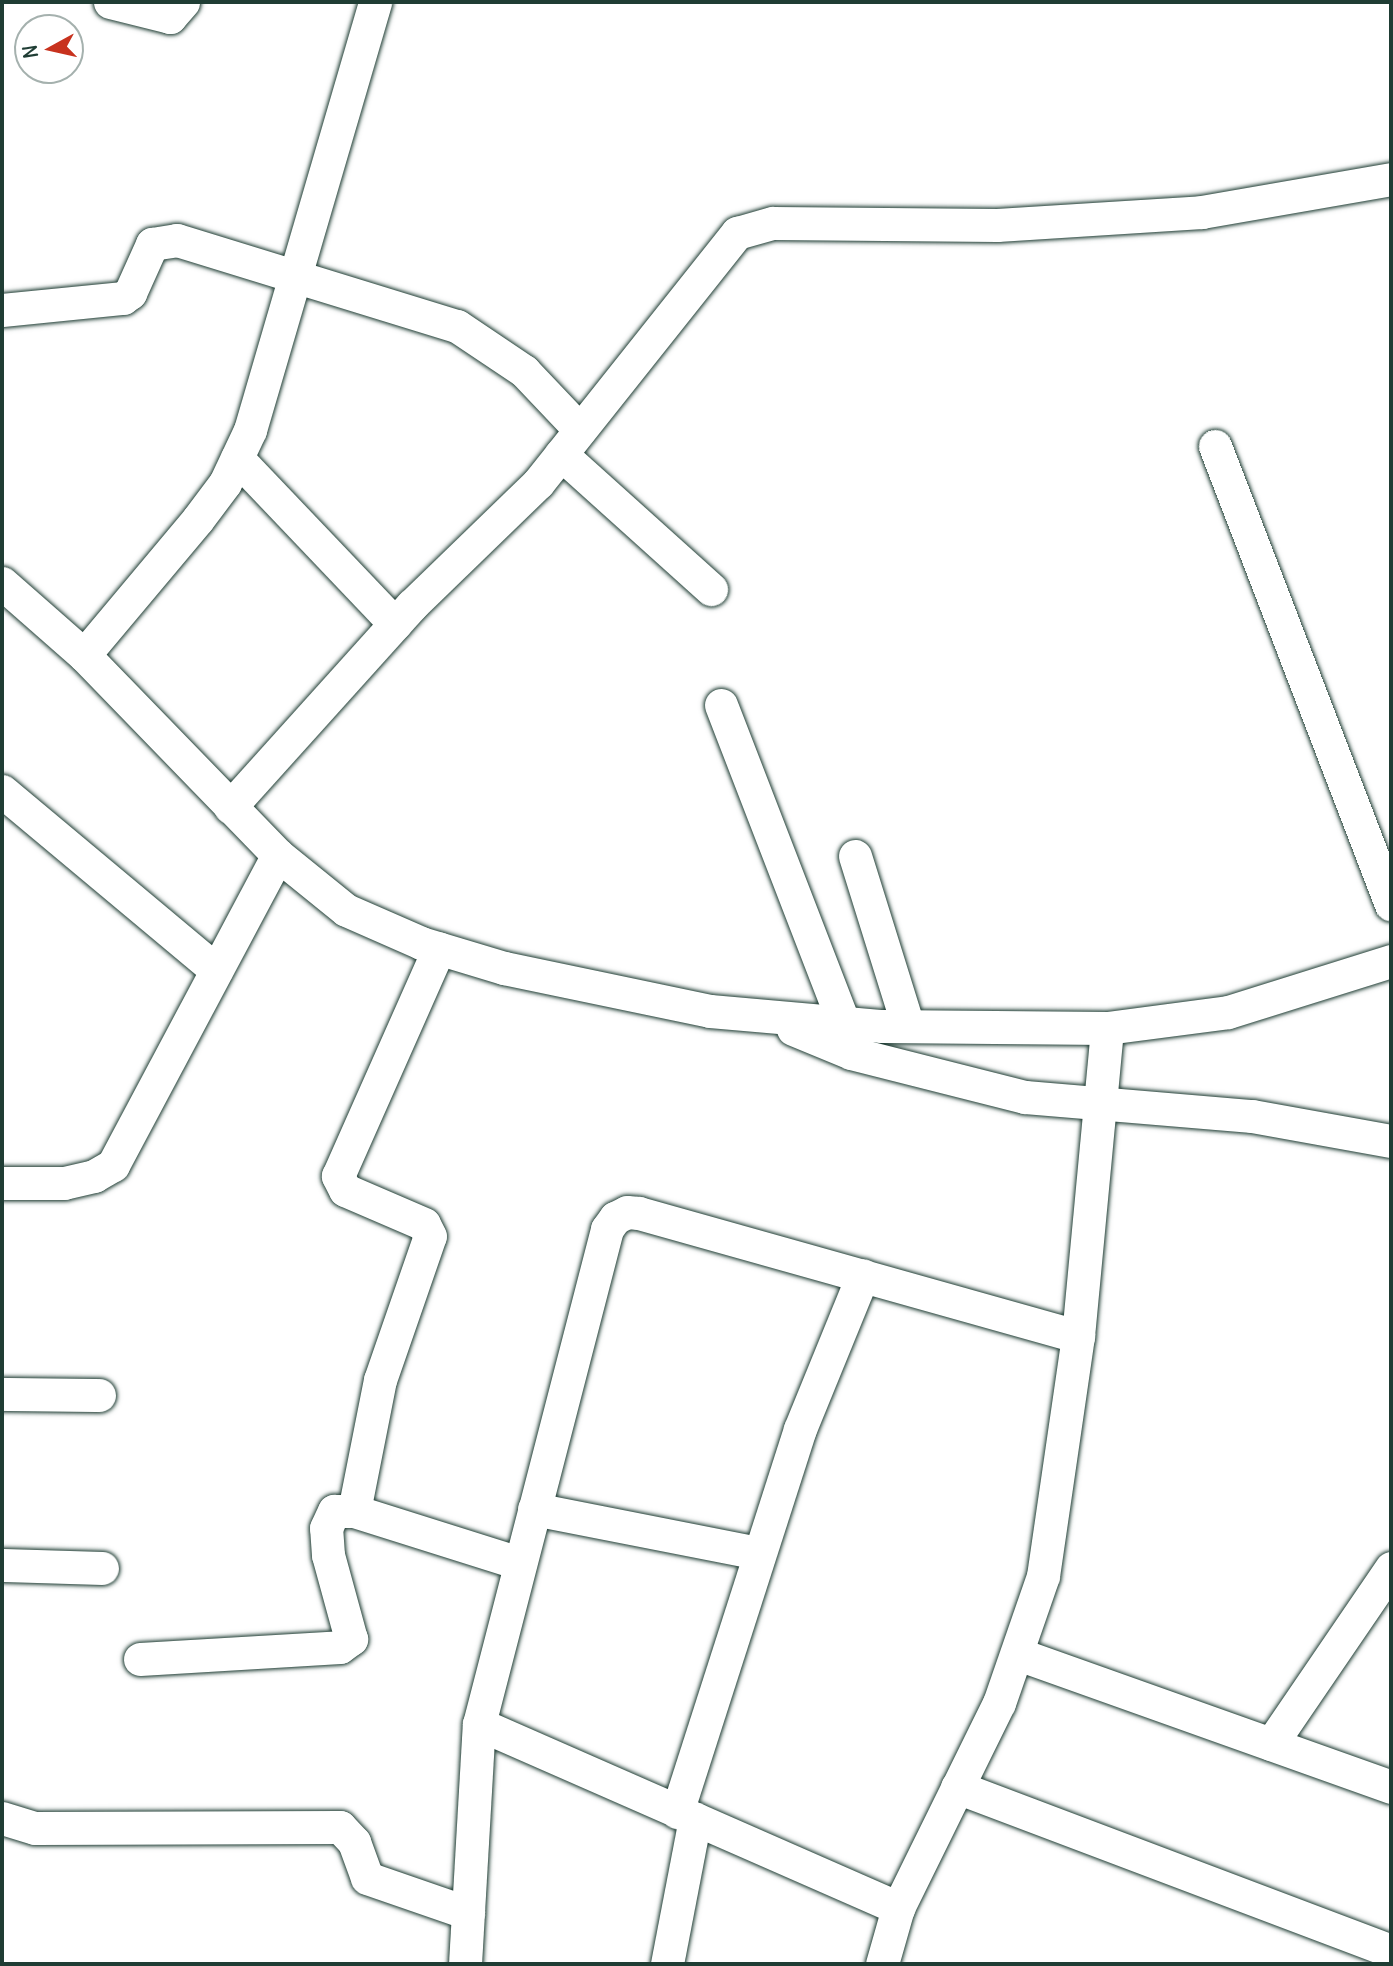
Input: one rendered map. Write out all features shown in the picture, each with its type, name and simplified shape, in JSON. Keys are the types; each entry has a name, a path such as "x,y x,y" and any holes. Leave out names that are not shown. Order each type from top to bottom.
{"street":[{"path":"110,2 170,17 183,2"},
{"path":"84,655 198,519 237,458 250,430 375,2"},
{"path":"230,807 395,624 538,483 722,248 737,233 756,225 997,225 1202,212 1391,179"},
{"path":"2,310 123,298 135,282 144,253 163,239 296,275 457,326 524,371 570,442 711,589"},
{"path":"1215,446 1391,904"},
{"path":"237,458 395,624"},
{"path":"2,583 84,655 278,855 346,910 439,948 504,968 710,1011 908,1026 1107,1028 1228,1012 1391,961"},
{"path":"721,705 844,1023"},
{"path":"2,791 216,970"},
{"path":"2,1183 64,1183 94,1176 113,1165 127,1147 216,970 278,855"},
{"path":"855,856 908,1026"},
{"path":"354,1511 380,1380 430,1236 424,1224 345,1190 338,1176 439,948"},
{"path":"761,1016 851,1053 934,1077 1025,1097 1252,1116 1391,1141"},
{"path":"887,1963 898,1908 1018,1654 1043,1576 1078,1336 1107,1028"},
{"path":"465,1964 479,1724 607,1229 615,1218 639,1213 1078,1336"},
{"path":"667,1964 686,1815 759,1553 800,1429 863,1275"},
{"path":"2,1394 99,1395"},
{"path":"534,1508 759,1553"},
{"path":"140,1659 347,1646 352,1630 328,1555 326,1528 334,1511 354,1511 519,1563"},
{"path":"2,1565 102,1568"},
{"path":"1271,1744 1391,1568"},
{"path":"1018,1654 1391,1787"},
{"path":"479,1724 898,1908"},
{"path":"957,1787 1391,1951"},
{"path":"2,1818 35,1828 340,1827 354,1842 359,1867 367,1878 468,1913"}]}
